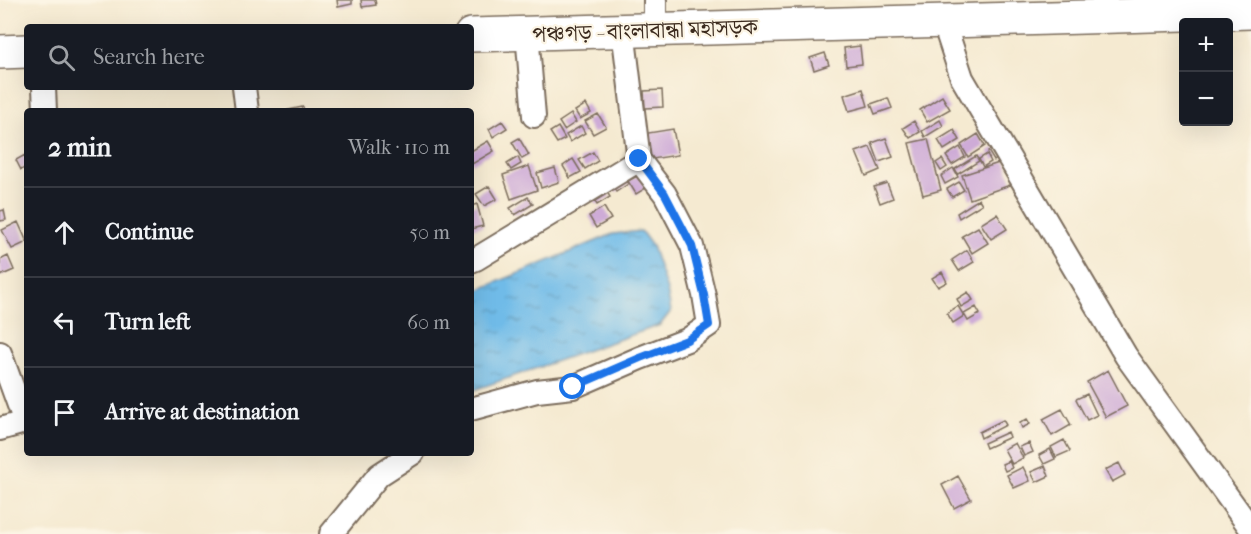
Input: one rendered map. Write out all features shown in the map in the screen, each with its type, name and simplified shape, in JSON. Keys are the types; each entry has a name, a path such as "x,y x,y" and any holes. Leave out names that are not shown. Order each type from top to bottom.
{"highway":[{"name":"পঞ্চগড় - বাংলাবান্ধা মহাসড়ক","path":"474,35 623,30 655,15 943,21 1251,12"},
{"path":"0,52 24,51"}],"street":[{"path":"943,21 962,78 1126,356 1251,529"},
{"path":"474,409 537,391 573,387 687,340 709,325 692,246 665,194 639,159 623,30"},
{"path":"527,33 534,116"},
{"path":"44,90 45,108"},
{"path":"244,90 247,108"},
{"path":"474,259 639,159"},
{"path":"0,353 24,416"},
{"path":"0,429 24,422"},
{"path":"331,534 379,475 408,456"}],"water":[{"path":"641,231 652,246 667,290 671,311 660,325 474,390 474,292 613,234"}],"building":[{"path":"337,0 352,0 352,4 338,7"},
{"path":"361,0 375,0 376,5 362,7"},
{"path":"860,46 862,64 846,66 844,48"},
{"path":"825,53 829,65 814,70 810,58"},
{"path":"863,89 868,106 849,111 844,95"},
{"path":"662,90 663,107 645,108 644,91"},
{"path":"942,96 950,109 927,122 920,110"},
{"path":"888,98 892,108 875,114 871,104"},
{"path":"586,104 591,113 580,119 575,111"},
{"path":"571,114 576,122 564,130 559,122"},
{"path":"598,114 606,127 593,134 585,121"},
{"path":"940,120 943,126 925,137 922,131"},
{"path":"502,121 507,128 493,137 489,129"},
{"path":"914,121 920,132 910,138 903,128"},
{"path":"581,126 585,133 570,142 566,135"},
{"path":"558,127 565,139 557,143 550,132"},
{"path":"673,129 678,155 646,160 642,134"},
{"path":"954,130 960,140 944,150 938,140"},
{"path":"978,134 985,146 968,157 961,145"},
{"path":"519,138 529,155 522,159 512,142"},
{"path":"886,138 893,157 879,162 872,143"},
{"path":"928,139 941,190 923,195 909,143"},
{"path":"488,141 494,151 474,163 474,149"},
{"path":"870,147 880,170 866,176 856,152"},
{"path":"960,147 965,157 952,165 946,156"},
{"path":"994,148 999,157 994,161 988,151"},
{"path":"593,152 598,161 585,169 579,160"},
{"path":"987,154 991,162 983,167 979,159"},
{"path":"24,156 24,168 21,170 16,160"},
{"path":"976,156 979,161 958,174 955,169"},
{"path":"518,157 521,164 511,170 507,164"},
{"path":"573,159 581,172 570,178 563,166"},
{"path":"942,159 947,167 941,171 936,163"},
{"path":"1005,161 1013,184 970,199 962,175"},
{"path":"529,166 537,190 511,199 503,175"},
{"path":"555,168 559,182 541,188 537,173"},
{"path":"953,168 958,177 945,184 941,176"},
{"path":"621,172 628,184 616,192 609,180"},
{"path":"639,175 646,188 636,194 628,181"},
{"path":"959,182 964,190 952,197 947,189"},
{"path":"887,183 893,198 880,203 874,187"},
{"path":"489,186 497,199 484,206 476,194"},
{"path":"604,187 610,197 597,205 591,195"},
{"path":"528,197 533,204 515,215 510,208"},
{"path":"979,199 982,204 959,218 957,213"},
{"path":"477,204 483,226 474,228 474,205"},
{"path":"604,207 611,219 596,228 589,216"},
{"path":"4,210 6,220 0,221 0,211"},
{"path":"997,214 1007,229 991,239 981,224"},
{"path":"18,222 24,235 24,243 12,249 2,230"},
{"path":"978,227 988,243 972,253 962,236"},
{"path":"967,250 974,262 959,271 952,260"},
{"path":"8,256 14,270 0,276 0,260"},
{"path":"942,272 947,282 938,287 932,278"},
{"path":"968,292 973,300 961,307 957,299"},
{"path":"958,306 964,316 953,323 947,313"},
{"path":"976,307 980,314 968,321 964,314"},
{"path":"1108,370 1127,406 1106,417 1087,382"},
{"path":"1087,394 1097,415 1087,420 1076,399"},
{"path":"1062,409 1071,425 1052,436 1043,419"},
{"path":"1027,419 1030,424 1022,428 1020,423"},
{"path":"1003,420 1006,425 981,438 979,432"},
{"path":"1008,432 1010,437 986,448 984,443"},
{"path":"1064,440 1070,451 1056,457 1051,447"},
{"path":"1015,443 1023,458 1012,464 1004,449"},
{"path":"1029,443 1033,452 1024,456 1020,447"},
{"path":"1050,449 1055,459 1044,464 1039,455"},
{"path":"1009,461 1012,468 1005,471 1002,464"},
{"path":"1119,463 1125,475 1112,482 1105,470"},
{"path":"1045,466 1049,476 1036,482 1031,472"},
{"path":"1023,467 1030,481 1014,488 1007,475"},
{"path":"958,476 971,499 954,508 942,485"}],"route":[{"path":"573,387 687,340 709,325 692,246 665,194 639,159"}]}
